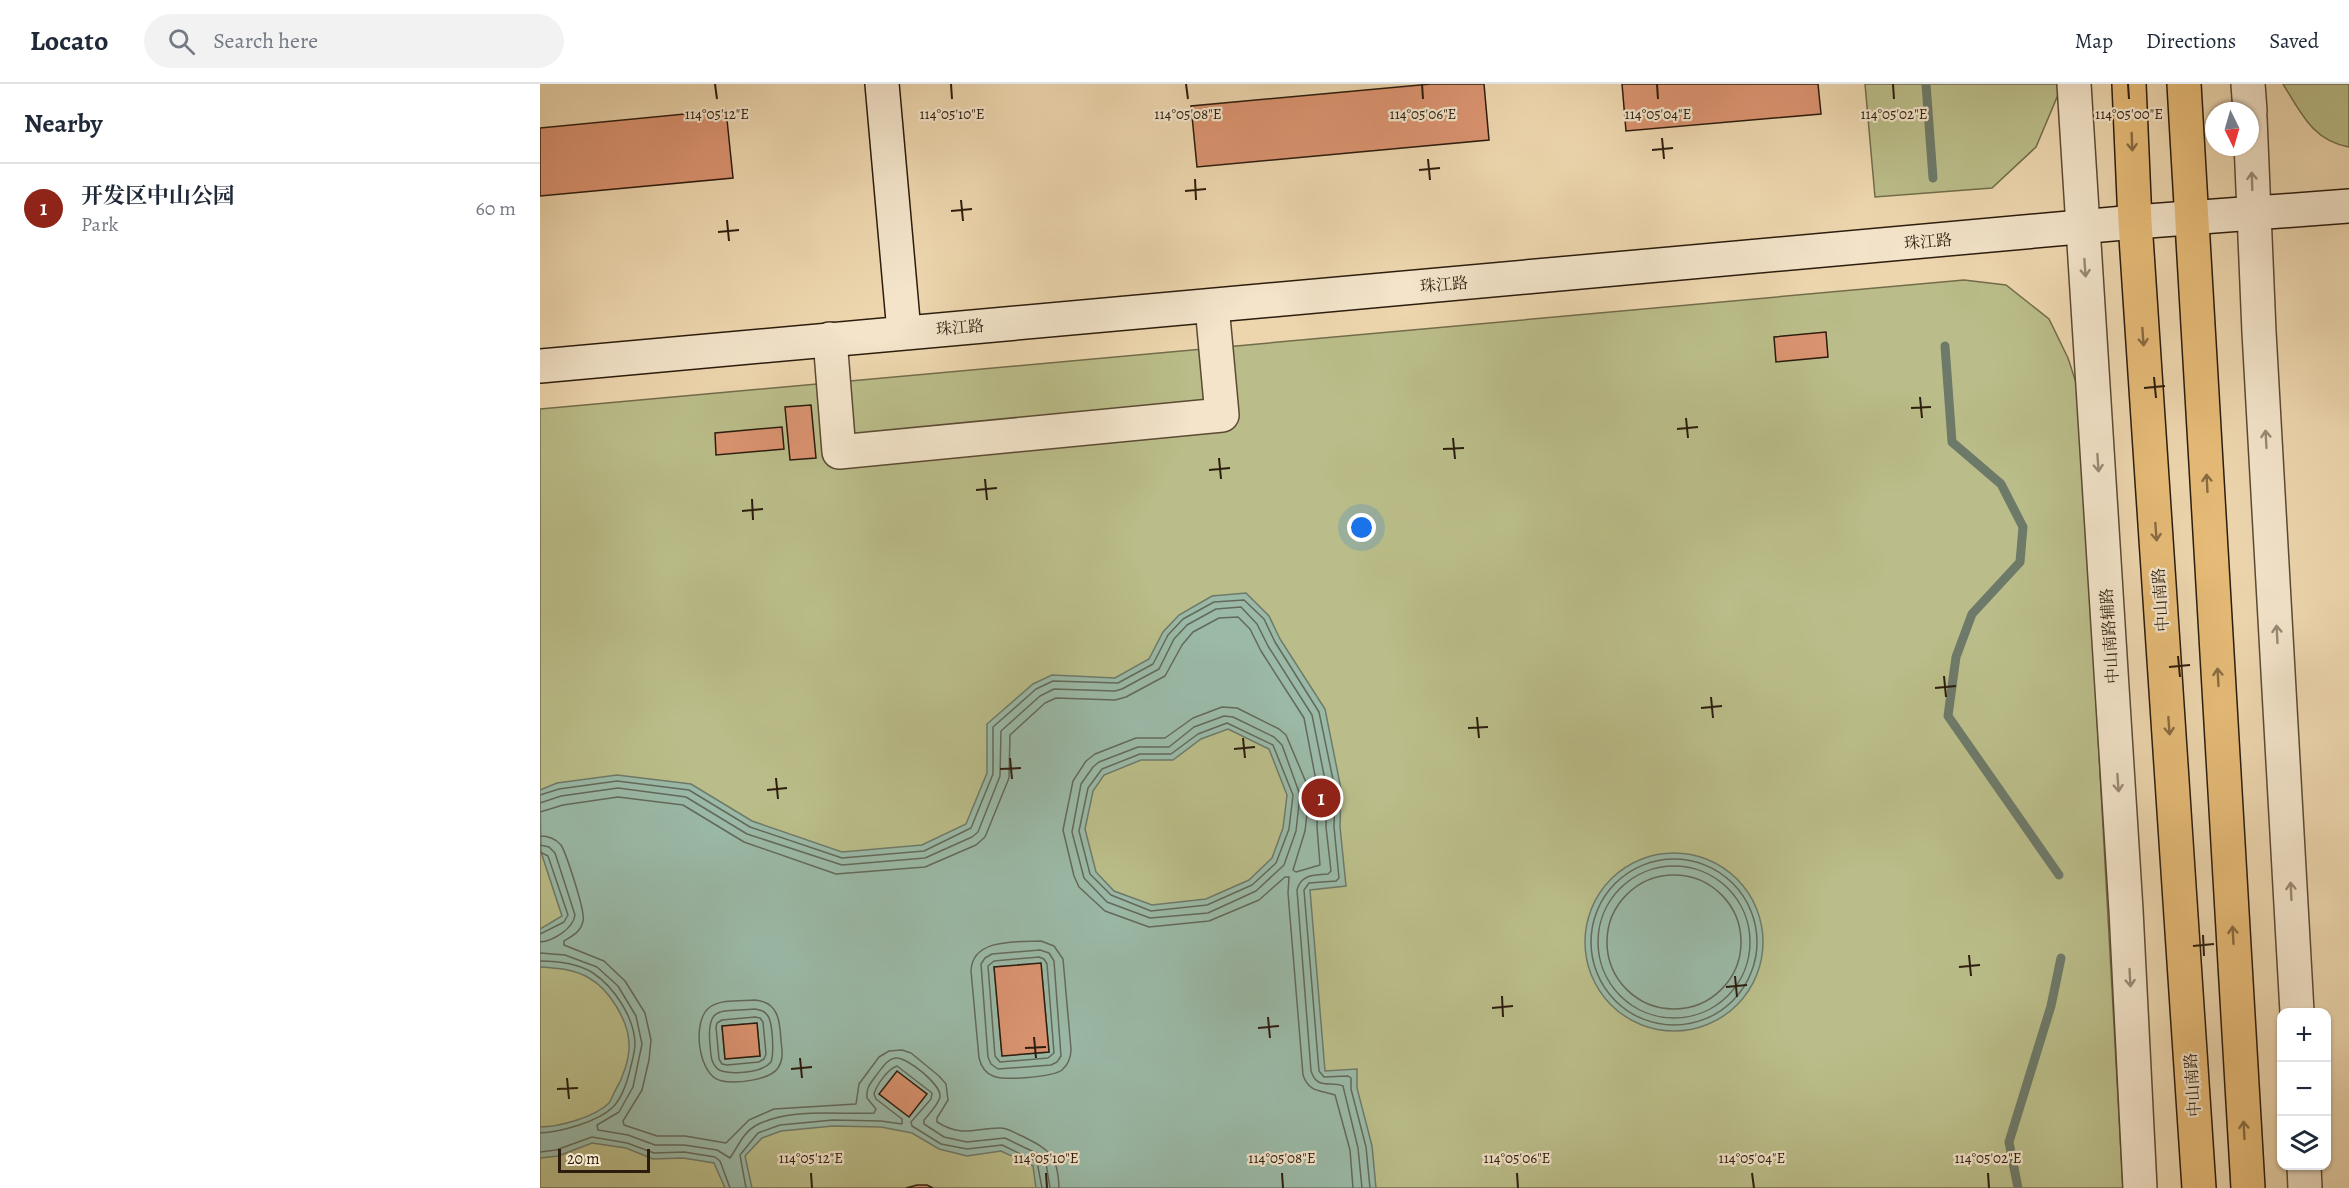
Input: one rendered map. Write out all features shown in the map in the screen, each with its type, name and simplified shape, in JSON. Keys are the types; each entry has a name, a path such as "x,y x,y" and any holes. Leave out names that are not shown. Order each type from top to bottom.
{"main road":[{"name":"中山南路","path":"2129,84 2135,222 2199,1188"},
{"path":"2184,84 2248,1188"}],"street":[{"path":"882,84 904,332"},
{"name":"中山南路辅路","path":"2074,84 2126,910 2140,1188"},
{"path":"2248,84 2249,102"},
{"path":"2252,156 2297,1008"},
{"name":"珠江路","path":"540,366 2135,222 2349,206"},
{"path":"830,339 839,452 1222,415 1212,306"},
{"path":"2304,1170 2305,1188"}],"green space":[{"path":"1865,84 2060,84 2060,90 2036,147 1992,188 1875,197"},
{"path":"2283,84 2349,84 2349,147 2326,139 2317,132 2302,115"},
{"path":"1964,280 2006,285 2049,319 2068,358 2079,392 2123,1188 540,1188 540,409"}],"water":[{"path":"1246,593 1269,616 1280,639 1325,709 1341,789 1340,827 1346,886 1310,890 1325,1071 1357,1069 1357,1088 1372,1146 1376,1188 1036,1188 1033,1166 1001,1151 967,1156 939,1149 912,1133 881,1127 833,1126 781,1131 762,1138 745,1156 752,1188 725,1188 714,1163 683,1158 653,1159 626,1148 592,1143 558,1156 540,1158 540,1127 576,1120 595,1113 609,1103 623,1074 629,1043 621,1015 610,997 596,983 571,971 540,967 540,929 562,916 541,852 540,790 557,783 617,775 691,784 752,821 842,852 922,845 966,824 987,773 987,724 1033,684 1052,675 1115,678 1149,659 1163,632 1179,615 1212,596","holes":["1228,729 1269,749 1287,795 1283,828 1272,858 1249,880 1206,899 1152,905 1114,891 1096,872 1085,829 1093,791 1104,775 1141,760 1173,760 1201,739","1041,964 1049,1052 1002,1056 994,967","757,1023 760,1056 725,1059 722,1026"]},
{"path":"1674,853 1691,854 1708,859 1737,879 1757,908 1762,925 1762,959 1757,976 1737,1005 1708,1025 1691,1030 1674,1031 1657,1030 1640,1025 1611,1005 1591,976 1586,959 1585,942 1586,925 1591,908 1611,879 1640,859 1657,854"}],"building":[{"path":"1431,84 1484,84 1489,140 1197,167 1191,106"},
{"path":"1622,84 1818,84 1821,114 1626,131"},
{"path":"726,110 733,178 540,196 540,128"},
{"path":"1826,332 1828,357 1776,362 1774,337"},
{"path":"811,405 816,458 790,460 785,407"},
{"path":"782,427 784,449 716,455 715,433"},
{"path":"1041,963 1049,1052 1002,1056 994,967"},
{"path":"757,1023 760,1056 725,1059 722,1026"},
{"path":"897,1071 927,1094 909,1117 879,1094"},
{"path":"927,1185 933,1188 906,1188"}],"waterway":[{"path":"1926,84 1933,178"},
{"path":"1945,346 1952,442 2001,484 2023,527 2020,562 1972,614 1956,657 1948,716 2059,875"},
{"path":"2018,1188 2009,1142 2051,1006 2061,958"}],"place":[{"name":"开发区中山公园","path":"1321,798"}]}
